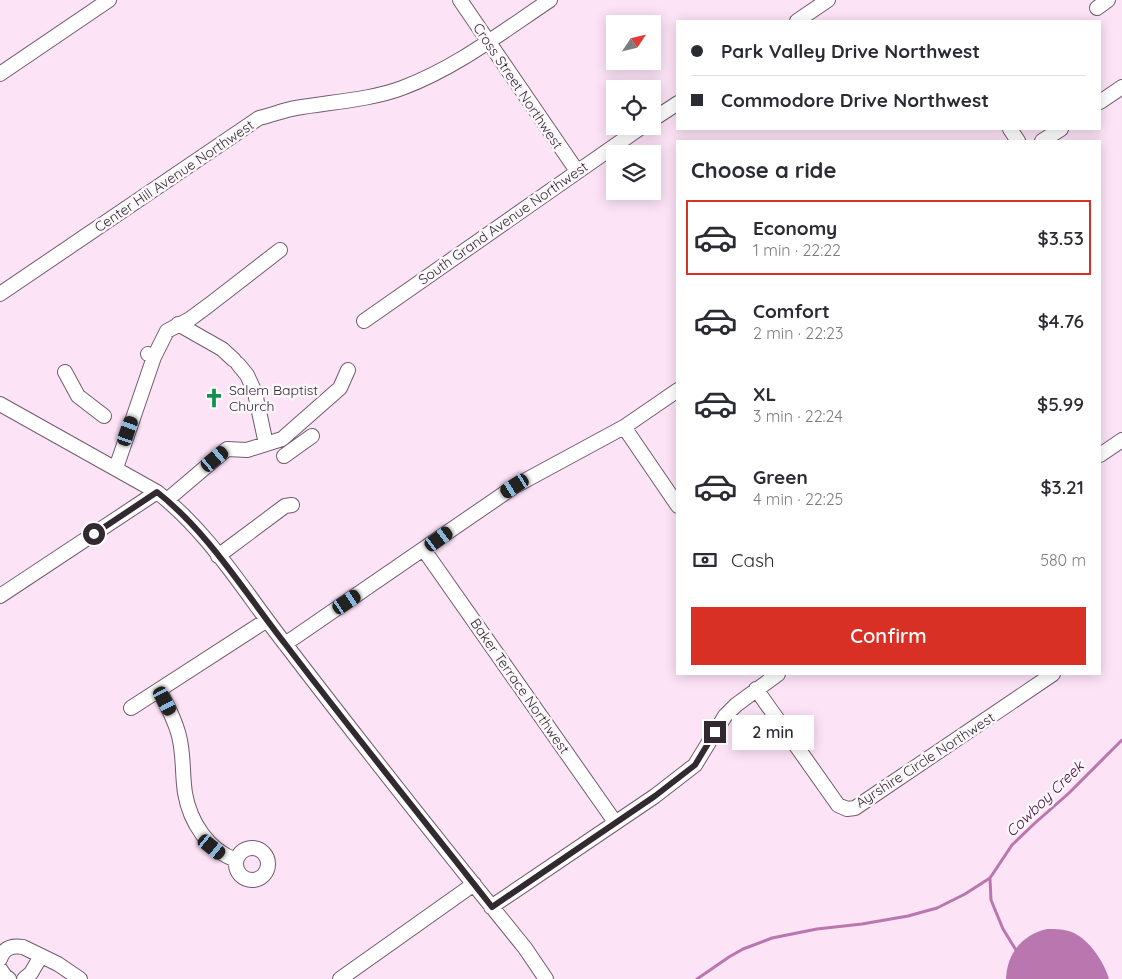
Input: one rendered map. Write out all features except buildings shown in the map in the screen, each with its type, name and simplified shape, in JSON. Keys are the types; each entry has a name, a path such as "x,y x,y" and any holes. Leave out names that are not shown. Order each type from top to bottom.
{"street":[{"path":"0,74 109,0"},
{"name":"Cross Street Northwest","path":"460,0 577,171"},
{"name":"Center Hill Avenue Northwest","path":"0,294 260,118 293,109 400,89 438,72 488,42 550,0"},
{"path":"798,20 828,0"},
{"path":"1101,101 1122,87"},
{"path":"661,114 676,104"},
{"path":"1044,140 1058,130"},
{"name":"South Grand Avenue Northwest","path":"364,321 630,135"},
{"path":"116,468 151,356 167,331 190,319 280,250"},
{"path":"178,324 222,349 247,376 254,390 266,444"},
{"path":"284,456 308,430 340,388 348,370"},
{"path":"65,371 78,396 104,416"},
{"path":"285,644 515,486 624,426 676,391"},
{"path":"0,404 30,415 162,496 198,530 285,644 525,948 546,979"},
{"path":"624,426 676,503"},
{"path":"0,596 162,496 227,449 247,450 308,430"},
{"path":"1101,453 1122,440"},
{"path":"218,556 284,506 292,506"},
{"name":"Baker Terrace Northwest","path":"424,550 615,822"},
{"path":"131,708 267,620"},
{"path":"492,907 655,796 695,765 725,716 756,689 777,675"},
{"name":"Ayrshire Circle Northwest","path":"756,689 838,806 846,809 855,808 1052,675"},
{"path":"159,690 171,712 179,736 184,760 185,794 192,817 212,847 224,856 236,860"},
{"path":"340,979 474,884"},
{"path":"0,959 3,952 8,948 18,946 58,964 80,979"},
{"path":"24,979 31,973 41,956"},
{"path":"0,968 9,979"}],"shaded area":[{"path":"1047,929 1068,931 1086,941 1104,966 1109,979 1006,979 1009,961 1018,946 1030,936"}],"waterway":[{"name":"Cowboy Creek","path":"697,979 743,949 772,938 817,929 908,916 937,908 965,894 990,878 1012,845 1069,793 1122,740"},
{"path":"990,879 991,900 1003,929 1016,950"}],"place":[{"name":"Salem Baptist Church","path":"214,398"}],"route":[{"path":"94,534 157,492 176,507 198,530 492,907 655,796 695,765 715,732"}]}
